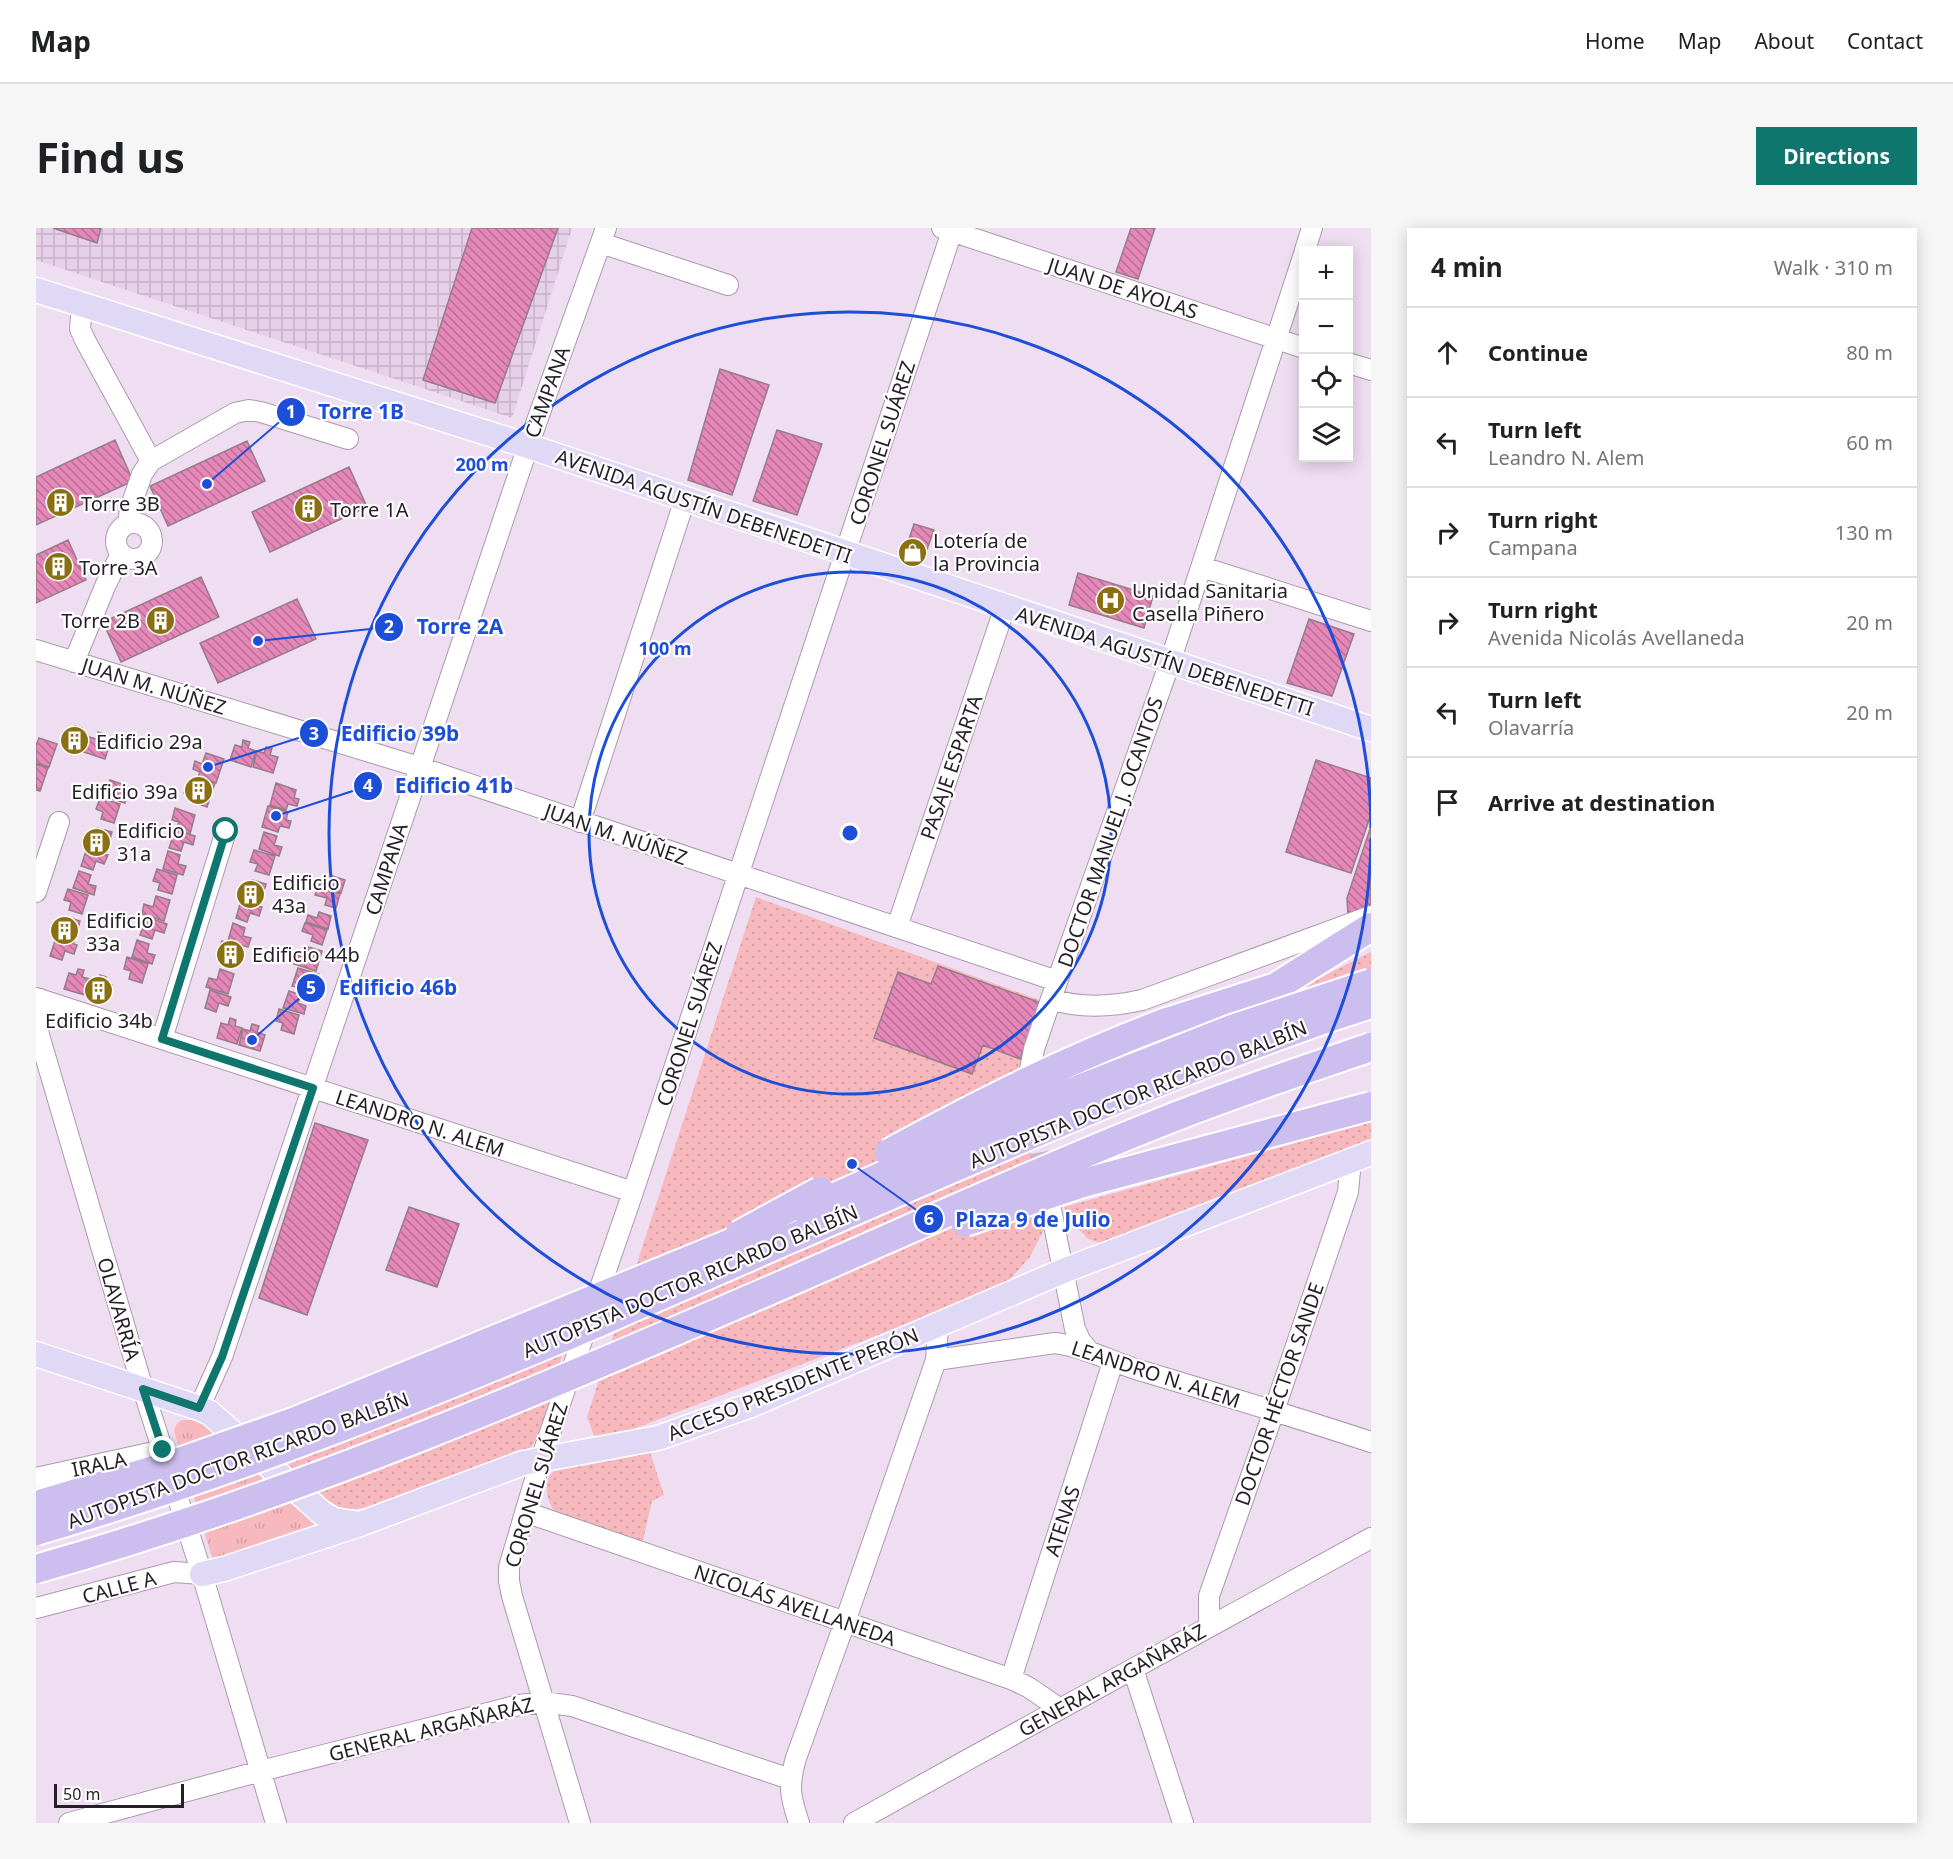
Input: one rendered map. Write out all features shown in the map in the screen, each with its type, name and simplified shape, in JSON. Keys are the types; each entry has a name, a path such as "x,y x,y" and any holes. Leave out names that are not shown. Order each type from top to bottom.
{"highway":[{"path":"703,1254 951,1119 1058,1066 1167,1022 1276,987 1371,927"},
{"path":"36,1505 171,1465 296,1421 769,1227 1059,1097 1232,1029 1371,982"},
{"name":"AUTOPISTA DOCTOR RICARDO BALBÍN","path":"36,1531 335,1430 603,1321 1035,1132 1231,1053 1371,1004"},
{"name":"AUTOPISTA DOCTOR RICARDO BALBÍN","path":"36,1569 204,1518 478,1414 801,1277 930,1218 1157,1123 1371,1047"},
{"path":"801,1277 1083,1183 1371,1106"}],"main road":[{"name":"AVENIDA AGUSTÍN DEBENEDETTI","path":"36,290 528,446 1371,729"},
{"name":"ACCESO PRESIDENTE PERÓN","path":"202,1574 224,1569 360,1524 513,1467 541,1459 658,1438 686,1429 752,1405 1063,1271 1361,1156"},
{"path":"36,1354 199,1408 220,1421 322,1513 334,1520 360,1524"}],"street":[{"name":"DOCTOR MANUEL J. OCANTOS","path":"1306,246 1312,228"},
{"name":"JUAN DE AYOLAS","path":"949,229 1299,346"},
{"name":"CORONEL SUÁREZ","path":"580,1823 509,1581 509,1567 541,1459 633,1192 846,554 949,229"},
{"path":"604,235 728,285"},
{"name":"CAMPANA","path":"199,1408 222,1357 528,446 604,235"},
{"name":"DOCTOR MANUEL J. OCANTOS","path":"1030,1070 1034,1049 1054,990 1202,567 1299,267"},
{"path":"82,305 80,329 151,461"},
{"path":"1353,365 1371,370"},
{"path":"128,524 130,509 142,474 151,461 236,413 249,410 261,412 348,439"},
{"path":"580,822 685,499"},
{"path":"137,523 148,529 151,534 151,546 144,556 138,559 132,560 121,554 116,545 117,534 128,524 137,523"},
{"path":"74,662 121,554"},
{"path":"1202,567 1371,621"},
{"name":"PASAJE ESPARTA","path":"897,927 1005,608"},
{"name":"JUAN M. NÚÑEZ","path":"36,651 419,767 897,927 1054,990 1065,1004 1110,1006 1142,1000 1371,916"},
{"path":"36,892 59,822"},
{"path":"162,1039 226,831"},
{"name":"LEANDRO N. ALEM","path":"38,999 633,1192"},
{"name":"OLAVARRÍA","path":"38,999 39,1035 143,1389 202,1574 276,1823"},
{"name":"DOCTOR HÉCTOR SANDE","path":"1209,1627 1209,1596 1361,1156"},
{"path":"1050,1205 1075,1329 1088,1350"},
{"path":"799,1823 792,1802 790,1779 936,1360 938,1326"},
{"name":"LEANDRO N. ALEM","path":"936,1360 1054,1343 1088,1350 1113,1362 1371,1442"},
{"name":"ATENAS","path":"1011,1679 1113,1362"},
{"name":"IRALA","path":"36,1478 163,1450"},
{"name":"NICOLÁS AVELLANEDA","path":"525,1512 1011,1679 1028,1687 1059,1708"},
{"name":"GENERAL ARGAÑARÁZ","path":"854,1823 1371,1538"},
{"name":"CALLE A","path":"36,1608 174,1572 202,1574"},
{"path":"1133,1669 1183,1823"},
{"name":"GENERAL ARGAÑARÁZ","path":"73,1822 261,1771 530,1703 543,1702 572,1706 790,1779"}],"shaded area":[{"path":"36,228 572,228 512,418 36,260"}],"green space":[{"path":"756,897 1042,1001 1018,1069 1020,1106 1047,1223 1030,1257 1003,1287 597,1443 587,1417"},
{"path":"1371,952 1371,999 1300,988"},
{"path":"1371,1122 1371,1143 1106,1245 1088,1239 1064,1207"},
{"path":"576,1300 543,1430 526,1454 368,1508 346,1509 333,1505 252,1432"},
{"path":"182,1420 192,1420 207,1425 324,1522 219,1559 212,1557 174,1431 176,1425"},
{"path":"650,1452 664,1495 652,1501 642,1545 555,1512 552,1507 547,1491 548,1480 551,1474 561,1466 599,1463"}],"building":[{"path":"53,228 101,228 97,243"},
{"path":"472,228 558,228 495,403 423,380"},
{"path":"1131,228 1155,228 1138,279 1116,272"},
{"path":"720,369 769,385 732,495 688,480"},
{"path":"777,430 822,444 797,515 753,501"},
{"name":"Torre 3B","path":"115,440 133,481 36,525 36,477"},
{"path":"247,441 265,481 168,526 150,486"},
{"name":"Torre 1A","path":"349,467 367,507 270,552 252,512"},
{"path":"914,524 934,530 923,560 904,554"},
{"name":"Torre 3A","path":"68,540 86,580 36,603 36,555"},
{"name":"Unidad Sanitaria Casella Piñero","path":"1078,573 1153,596 1144,628 1069,605"},
{"name":"Torre 2B","path":"201,577 219,617 121,662 103,622"},
{"path":"297,599 316,639 218,683 200,643"},
{"path":"1309,619 1354,634 1332,696 1287,683"},
{"name":"Edificio 29a","path":"75,726 82,728 80,734 88,736 83,752 62,746 66,730 74,733"},
{"path":"98,732 104,734 102,740 110,743 105,759 84,752 89,737 96,739"},
{"path":"39,738 57,744 49,767 36,763 36,746"},
{"path":"243,740 250,742 248,748 256,751 251,767 230,760 235,745 242,747"},
{"path":"266,747 272,748 270,755 278,757 273,773 253,767 257,751 264,753"},
{"path":"206,753 224,759 216,783 198,777 200,772 193,769 195,761 202,764"},
{"path":"1316,760 1371,778 1371,814 1351,873 1286,852"},
{"path":"36,764 48,768 40,791 36,790"},
{"name":"Edificio 39a","path":"197,777 215,783 207,807 190,801 191,796 184,793 187,785 194,788"},
{"path":"110,780 122,784 120,792 127,795 125,803 105,797"},
{"path":"276,783 296,790 294,798 299,799 297,806 288,804 286,810 270,805"},
{"path":"100,798 120,804 114,823 101,819 103,812 96,809"},
{"path":"268,806 288,812 286,820 291,821 289,828 280,826 278,832 262,827"},
{"path":"175,808 195,815 190,834 176,830 179,822 172,820"},
{"path":"1371,826 1371,905 1348,915 1347,898"},
{"name":"Edificio 31a","path":"97,828 112,832 106,852 83,845 86,835 94,838"},
{"path":"175,830 195,836 193,845 184,842 181,851 169,848"},
{"path":"264,832 277,836 274,845 282,847 279,856 259,849"},
{"path":"87,848 108,855 104,864 96,861 93,870 81,866"},
{"path":"254,850 275,856 269,875 255,871 258,864 250,862"},
{"path":"168,851 180,855 178,864 186,866 183,875 163,869"},
{"path":"157,869 177,875 172,894 158,890 160,883 153,881"},
{"path":"79,871 91,875 88,884 96,886 94,895 73,888"},
{"path":"332,876 345,880 341,893 319,886 321,879 330,882"},
{"name":"Edificio 43a","path":"252,880 266,884 260,904 237,898 240,888 249,890"},
{"path":"318,887 340,894 336,908 325,905 327,898 315,895"},
{"path":"68,889 88,895 82,914 69,910 71,902 64,900"},
{"path":"156,896 170,900 164,921 142,914 144,904 153,907"},
{"path":"241,901 262,907 259,916 250,913 247,922 236,918"},
{"path":"319,912 331,916 328,929 306,922 308,915 317,918"},
{"name":"Edificio 33a","path":"66,917 80,921 74,942 51,935 54,925 63,928"},
{"path":"146,917 167,924 164,933 155,930 152,939 140,935"},
{"path":"233,923 245,928 243,936 251,938 248,947 228,941"},
{"path":"305,923 327,930 322,945 311,941 313,935 302,931"},
{"path":"56,938 77,945 74,954 65,951 62,960 50,956"},
{"path":"137,940 149,944 147,953 155,955 152,964 132,957"},
{"name":"Edificio 44b","path":"222,941 242,947 236,966 223,962 226,955 218,953"},
{"path":"308,947 322,951 316,971 294,964 296,955 305,957"},
{"path":"127,957 148,964 142,983 129,979 131,971 124,969"},
{"path":"938,966 1041,1003 1020,1059 983,1045 972,1074 874,1038 898,972 931,984"},
{"path":"298,968 319,974 316,983 307,981 304,989 292,986"},
{"path":"78,969 84,970 82,977 90,979 85,995 64,989 69,973 76,975"},
{"path":"220,969 234,974 228,994 206,987 209,978 217,980"},
{"name":"Edificio 34b","path":"100,975 106,977 104,983 112,985 107,1001 86,995 91,980 98,982"},
{"path":"210,990 231,997 228,1006 219,1003 216,1012 205,1008"},
{"path":"289,991 301,995 298,1003 306,1006 304,1014 283,1008"},
{"path":"279,1009 299,1015 294,1034 281,1030 283,1023 276,1021"},
{"path":"230,1018 236,1020 235,1026 242,1028 237,1044 217,1038 221,1023 228,1025"},
{"path":"252,1024 259,1026 257,1032 265,1035 260,1051 239,1045 243,1029 250,1031"},
{"path":"315,1123 368,1140 307,1315 259,1298"},
{"path":"409,1207 459,1224 437,1287 386,1270"}],"tunnel":[{"path":"1034,1123 1045,1182"}],"place":[{"name":"Torre 1B","path":"207,484"},
{"name":"Torre 3B","path":"60,503"},
{"name":"Torre 1A","path":"309,509"},
{"name":"Lotería de la Provincia","path":"912,552"},
{"name":"Torre 3A","path":"58,567"},
{"name":"Unidad Sanitaria Casella Piñero","path":"1111,601"},
{"name":"Torre 2B","path":"161,620"},
{"name":"Torre 2A","path":"258,641"},
{"name":"Edificio 29a","path":"75,741"},
{"name":"Edificio 39b","path":"208,767"},
{"name":"Edificio 39a","path":"199,791"},
{"name":"Edificio 41b","path":"276,816"},
{"name":"Edificio 31a","path":"96,842"},
{"name":"Edificio 43a","path":"251,894"},
{"name":"Edificio 33a","path":"65,931"},
{"name":"Edificio 44b","path":"231,954"},
{"name":"Edificio 34b","path":"99,990"},
{"name":"Edificio 46b","path":"252,1040"},
{"name":"Plaza 9 de Julio","path":"852,1164"}],"route":[{"path":"163,1450 143,1389 199,1408 222,1357 313,1088 162,1039 226,831"}]}
